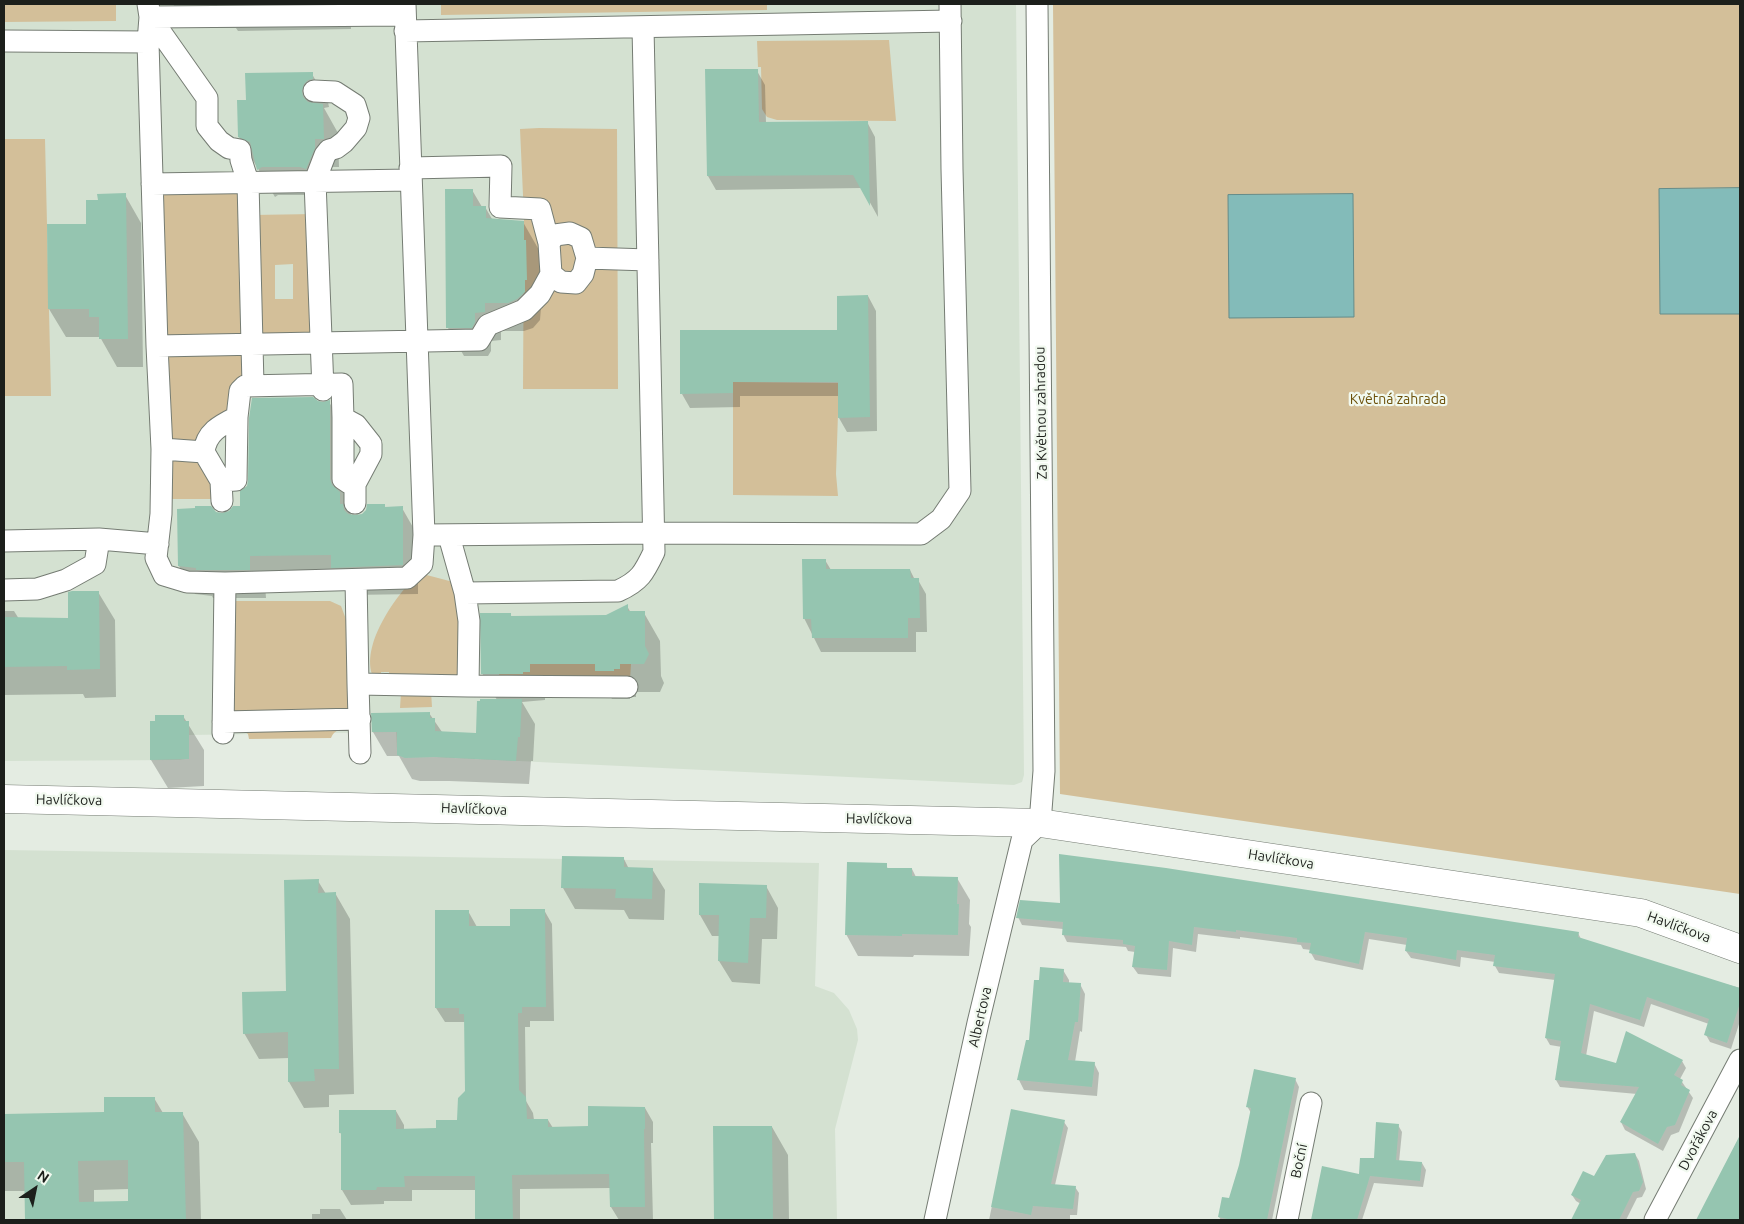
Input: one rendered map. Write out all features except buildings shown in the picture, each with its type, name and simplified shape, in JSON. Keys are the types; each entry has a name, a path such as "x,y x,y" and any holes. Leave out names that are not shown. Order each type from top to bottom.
{"street":[{"name":"Za Květnou zahradou","path":"1037,4 1044,771 1040,823"},
{"path":"149,11 405,17 643,27 950,12 960,491 941,519 921,534 653,533 424,535"},
{"path":"149,11 148,42 152,184 162,449 161,514 156,558 164,575 187,582 225,584 407,578 422,564 424,535 405,17"},
{"path":"149,11 208,98 207,126 218,141 229,148 240,150 248,182 253,385"},
{"path":"465,593 618,591 633,584 646,571 654,552 643,27"},
{"path":"4,41 148,42"},
{"path":"314,91 335,92 355,105 359,118 356,128 344,142 336,148 329,150 325,155 315,181 323,387"},
{"path":"152,184 315,181 500,166 500,207 540,209 549,243 551,274 540,294 524,310 488,325 479,340 157,346"},
{"path":"549,243 555,235 570,233 581,238 587,258 582,274 576,282 561,282 551,274"},
{"path":"587,258 648,260"},
{"path":"237,417 209,434 205,442 204,452 222,491 236,480 237,417 240,391 245,386 323,387 342,384 343,479 349,483 355,493 371,454 371,444 356,426 343,418"},
{"path":"162,449 204,452"},
{"path":"449,536 465,593 469,621 468,686"},
{"path":"4,541 99,539 158,544"},
{"path":"4,590 37,589 66,580 95,564 99,539"},
{"path":"356,580 360,753"},
{"path":"225,584 223,728 360,719"},
{"path":"358,684 627,687"},
{"name":"Havlíčkova","path":"4,799 1040,823 1642,913 1740,949"},
{"name":"Albertova","path":"935,1220 980,1014 1022,840 1040,823"},
{"name":"Dvořákova","path":"1655,1220 1740,1060"},
{"name":"Boční","path":"1287,1220 1311,1102"}],"shaded area":[{"path":"4,4 1016,4 1024,775 1022,782 1014,785 435,757 397,751 396,732 189,735 185,759 180,760 4,761"},
{"path":"4,850 819,863 815,986 834,993 849,1010 857,1029 858,1040 835,1129 837,1220 4,1220"}],"green space":[{"path":"4,4 116,4 116,21 4,22"},
{"path":"441,4 767,4 767,10 441,15"},
{"name":"Květná zahrada","path":"1053,4 1740,4 1740,894 1060,794"},
{"path":"889,40 896,121 777,120 767,117 762,109 761,67 758,67 757,41"},
{"path":"520,129 617,129 618,389 523,389 524,217"},
{"path":"4,139 45,139 51,396 4,396"},
{"path":"245,186 249,341 167,343 161,188"},
{"path":"315,214 319,341 254,342 252,215","holes":["293,264 293,299 275,299 275,265"]},
{"path":"249,347 250,380 235,381 236,405 196,445 169,445 168,349"},
{"path":"733,382 839,383 836,474 838,496 733,495"},
{"path":"169,454 202,459 217,499 170,499"},
{"path":"419,573 457,583 466,678 389,678 389,672 381,672 381,678 372,674 370,661 377,634 392,606"},
{"path":"233,601 330,601 341,606 347,622 349,731 338,731 331,738 249,739 248,734 232,709"},
{"path":"530,664 595,664 595,671 614,671 614,669 620,669 620,664 631,664 630,680 499,675 500,665 510,671 529,672"},
{"path":"431,691 432,707 400,708 401,693"}],"water":[{"path":"1740,188 1740,314 1660,314 1659,189"},
{"path":"1353,194 1354,317 1229,318 1228,195"}]}
